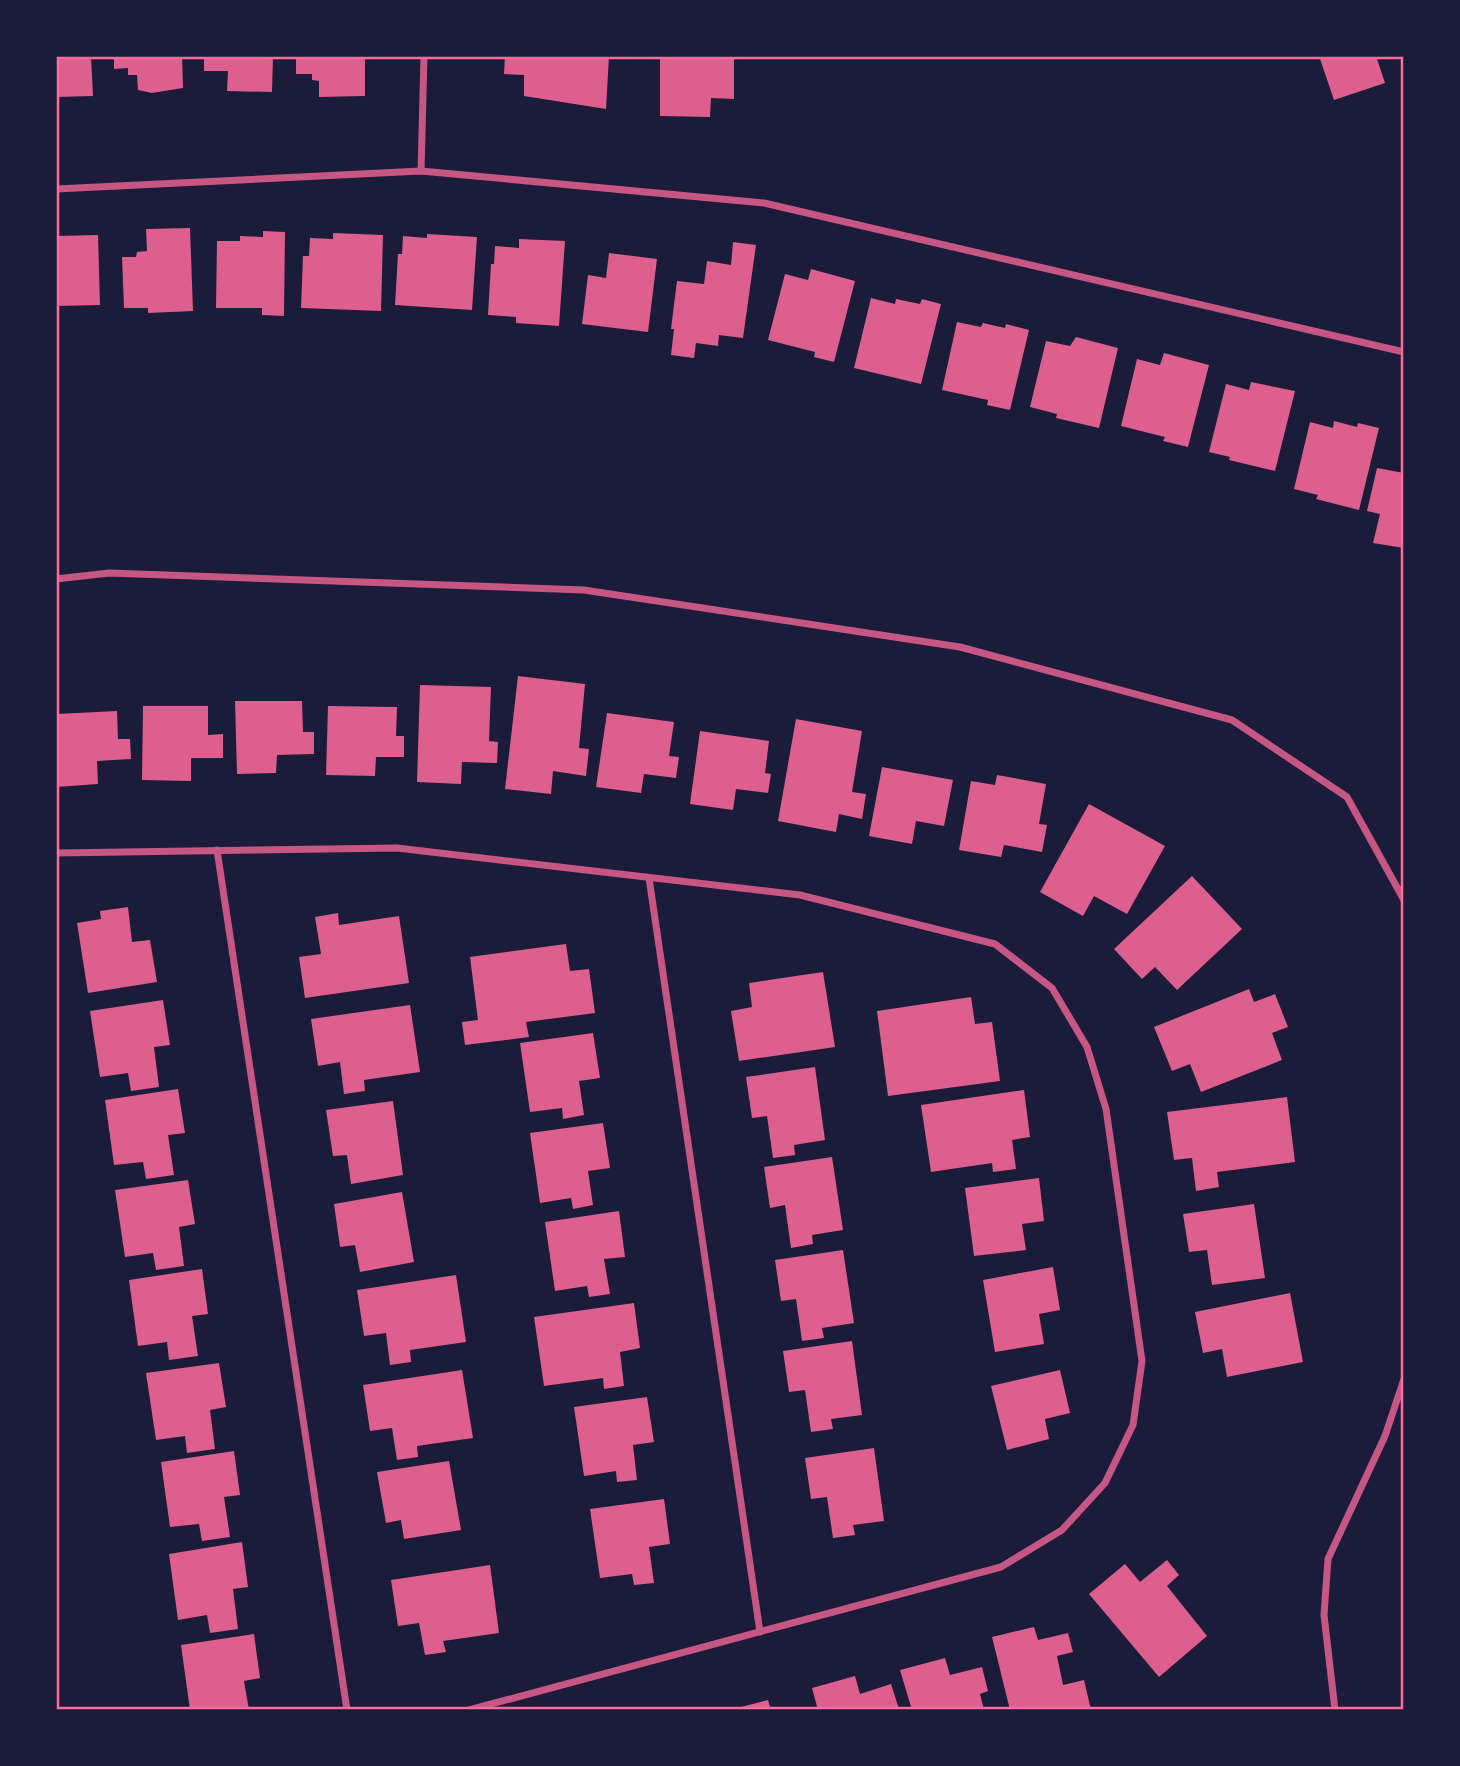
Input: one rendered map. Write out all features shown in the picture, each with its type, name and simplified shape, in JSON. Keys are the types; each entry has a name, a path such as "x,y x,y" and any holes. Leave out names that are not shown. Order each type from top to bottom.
{"street":[{"path":"421,171 424,56"},
{"path":"56,189 421,171 764,204 1404,352"},
{"path":"56,579 109,573 584,590 960,647 1232,720 1347,797 1404,900"},
{"path":"56,853 397,848 800,895 995,944 1052,988 1087,1047 1105,1109 1142,1361 1133,1425 1105,1483 1062,1531 1001,1567 469,1710"},
{"path":"217,850 346,1710"},
{"path":"649,877 760,1632"},
{"path":"1335,1710 1324,1615 1328,1559 1385,1436 1404,1379"}],"building":[{"path":"56,56 91,56 93,96 56,97"},
{"path":"114,56 182,56 183,88 152,93 138,90 137,75 128,75 128,68 114,69"},
{"path":"204,56 273,56 272,92 227,91 228,71 204,71"},
{"path":"296,56 365,56 365,96 319,97 319,81 312,80 312,74 296,74"},
{"path":"505,56 609,56 606,109 524,96 524,75 504,74"},
{"path":"660,56 734,56 734,99 711,98 710,117 660,116"},
{"path":"1319,56 1376,56 1385,83 1334,100"},
{"path":"190,228 193,311 148,313 148,308 124,308 122,257 136,257 137,252 147,251 146,229"},
{"path":"263,231 285,232 284,316 262,315 262,308 216,308 217,241 240,241 240,236 263,237"},
{"path":"333,233 383,235 381,311 301,308 303,256 309,256 310,238 333,239"},
{"path":"427,234 477,237 472,310 395,305 398,254 402,254 403,236 427,238"},
{"path":"98,235 100,305 56,306 56,236"},
{"path":"519,239 565,241 559,326 516,323 516,317 488,315 491,264 494,264 495,246 519,248"},
{"path":"733,242 756,245 743,338 719,335 718,346 696,343 694,358 671,355 674,329 671,329 677,281 704,284 707,261 731,265"},
{"path":"609,253 657,259 648,332 582,324 588,275 606,278"},
{"path":"811,269 855,281 834,362 814,357 815,352 768,340 785,274 808,280"},
{"path":"871,298 895,304 896,299 920,304 922,299 941,304 921,384 854,368"},
{"path":"957,322 981,327 983,323 1005,328 1006,324 1029,330 1010,410 987,405 988,400 942,390"},
{"path":"1076,337 1118,348 1099,428 1056,418 1057,414 1030,407 1046,341 1070,346"},
{"path":"1164,353 1209,365 1188,447 1163,441 1165,437 1121,426 1137,359 1160,365"},
{"path":"1251,382 1295,391 1275,471 1229,460 1230,457 1209,452 1226,384 1249,390"},
{"path":"1334,421 1357,427 1358,423 1379,428 1359,510 1316,499 1318,495 1294,489 1310,422 1333,428"},
{"path":"1377,468 1404,473 1404,548 1373,543 1380,514 1367,511"},
{"path":"518,676 585,684 579,748 589,749 586,776 553,771 551,794 505,789"},
{"path":"420,685 491,687 489,741 498,742 497,763 462,762 461,784 417,782"},
{"path":"235,701 302,701 303,732 314,732 314,754 277,755 276,773 237,774"},
{"path":"143,706 208,706 208,735 223,734 223,758 191,758 191,781 142,780"},
{"path":"328,706 397,707 396,736 404,736 404,757 376,757 375,776 326,775"},
{"path":"117,711 118,739 130,739 131,759 97,761 98,784 56,787 56,714"},
{"path":"607,713 674,722 669,756 679,757 676,778 644,774 641,793 596,787"},
{"path":"796,719 862,731 852,792 866,794 862,819 839,814 836,832 778,821"},
{"path":"700,731 769,741 765,773 771,774 768,793 736,789 733,810 690,804"},
{"path":"882,767 953,780 944,826 916,821 912,844 869,836"},
{"path":"997,775 1046,784 1039,824 1047,825 1042,852 1004,845 1001,857 959,850 971,781 995,785"},
{"path":"1089,804 1165,846 1127,914 1094,896 1083,916 1040,892"},
{"path":"1192,876 1242,929 1177,990 1155,967 1142,979 1114,949"},
{"path":"128,907 132,942 150,940 157,982 88,993 77,923 101,919 100,911"},
{"path":"338,913 339,925 399,916 409,983 305,998 299,957 321,954 315,917"},
{"path":"566,944 570,971 589,969 595,1013 526,1022 529,1037 465,1045 462,1022 478,1020 470,957"},
{"path":"823,972 835,1047 739,1061 731,1011 752,1007 749,983"},
{"path":"1249,989 1254,1002 1275,994 1288,1027 1272,1033 1282,1060 1201,1092 1190,1064 1172,1071 1154,1027"},
{"path":"971,997 975,1024 992,1022 1000,1081 888,1096 877,1011"},
{"path":"163,1000 170,1045 154,1047 159,1087 131,1091 128,1073 100,1077 90,1011"},
{"path":"410,1005 420,1072 364,1080 365,1091 344,1094 340,1062 318,1066 311,1019"},
{"path":"593,1033 600,1078 579,1081 584,1115 563,1119 562,1108 530,1112 520,1043"},
{"path":"815,1067 825,1140 794,1145 795,1155 773,1158 767,1116 752,1118 746,1077"},
{"path":"178,1089 185,1133 168,1135 174,1175 146,1179 143,1162 114,1165 105,1100"},
{"path":"1024,1090 1030,1137 1012,1140 1016,1169 993,1172 992,1163 931,1172 921,1105"},
{"path":"1287,1097 1295,1162 1217,1172 1219,1187 1196,1191 1192,1158 1174,1160 1167,1112"},
{"path":"393,1101 403,1175 351,1184 347,1155 333,1156 326,1110"},
{"path":"603,1123 610,1168 588,1171 593,1205 573,1209 571,1198 540,1203 530,1133"},
{"path":"832,1157 843,1230 812,1235 813,1244 791,1248 785,1205 770,1208 764,1167"},
{"path":"1039,1178 1044,1221 1022,1224 1026,1250 974,1256 965,1188"},
{"path":"188,1180 195,1224 179,1227 184,1266 156,1270 153,1253 125,1257 115,1190"},
{"path":"402,1192 414,1262 360,1272 355,1245 340,1247 334,1204"},
{"path":"1254,1204 1265,1278 1212,1285 1207,1250 1189,1252 1183,1214"},
{"path":"619,1211 625,1257 604,1259 610,1294 589,1297 587,1286 555,1291 545,1222"},
{"path":"843,1250 854,1323 822,1328 824,1338 802,1341 796,1299 781,1301 775,1260"},
{"path":"1053,1267 1060,1310 1039,1314 1044,1344 995,1352 983,1280"},
{"path":"202,1269 208,1314 192,1316 198,1356 169,1360 167,1342 138,1346 129,1280"},
{"path":"456,1275 466,1342 410,1350 411,1362 390,1365 386,1333 364,1336 357,1290"},
{"path":"1290,1293 1303,1362 1227,1377 1222,1349 1203,1353 1195,1312"},
{"path":"634,1303 640,1348 620,1352 624,1386 604,1389 603,1378 544,1386 534,1317"},
{"path":"852,1341 862,1415 831,1419 833,1429 811,1432 805,1390 789,1392 783,1351"},
{"path":"219,1363 226,1407 210,1410 215,1449 187,1453 185,1436 156,1440 146,1373"},
{"path":"462,1370 473,1438 417,1446 418,1457 397,1460 392,1428 370,1431 363,1385"},
{"path":"1060,1370 1070,1413 1045,1419 1049,1439 1007,1450 991,1386"},
{"path":"647,1397 654,1442 633,1445 637,1480 617,1482 616,1471 584,1476 574,1407"},
{"path":"874,1448 884,1521 853,1525 855,1535 833,1538 827,1497 811,1499 805,1458"},
{"path":"234,1451 240,1495 224,1497 230,1537 202,1541 199,1524 170,1527 161,1462"},
{"path":"449,1461 461,1530 404,1539 401,1520 386,1523 377,1472"},
{"path":"664,1499 670,1544 649,1547 654,1583 634,1585 632,1574 600,1578 590,1509"},
{"path":"242,1542 248,1587 233,1589 238,1629 210,1633 207,1615 178,1620 169,1554"},
{"path":"1167,1560 1179,1575 1167,1586 1207,1636 1159,1677 1089,1594 1125,1564 1140,1582"},
{"path":"490,1565 499,1633 443,1641 446,1652 425,1655 419,1623 398,1626 391,1580"},
{"path":"1034,1627 1038,1640 1068,1633 1073,1652 1057,1656 1063,1685 1084,1680 1091,1710 1010,1710 992,1637"},
{"path":"254,1634 260,1678 244,1681 249,1710 220,1710 219,1707 190,1710 181,1645"},
{"path":"945,1658 950,1675 982,1667 988,1691 980,1694 984,1710 912,1710 900,1670"},
{"path":"855,1676 860,1694 891,1684 899,1709 818,1710 812,1688"},
{"path":"768,1700 771,1710 734,1710 734,1709"}]}
